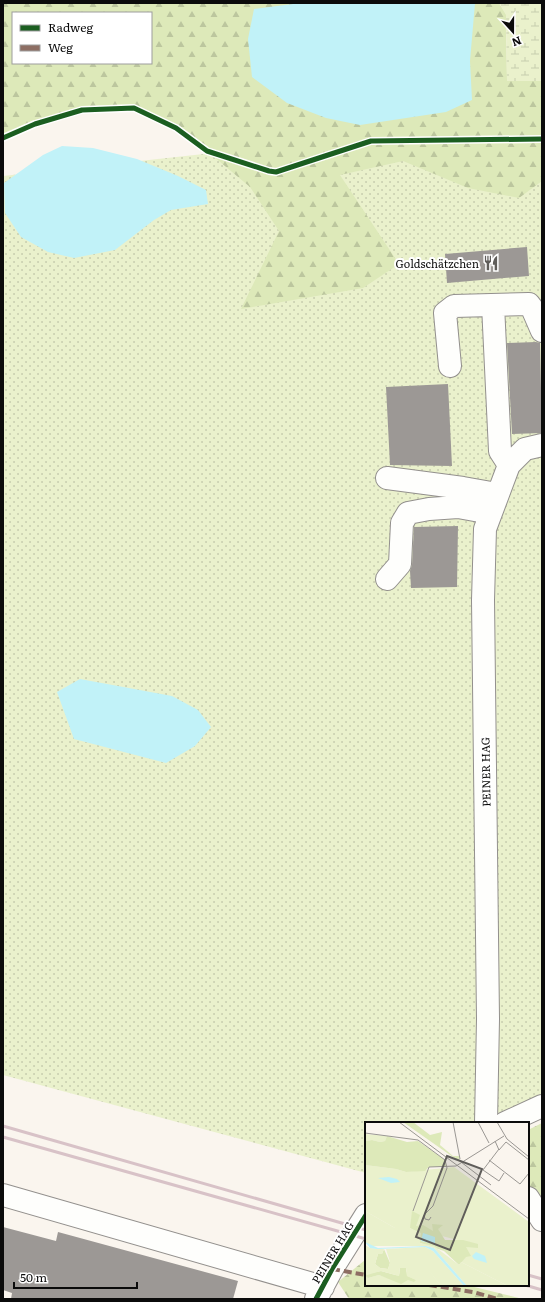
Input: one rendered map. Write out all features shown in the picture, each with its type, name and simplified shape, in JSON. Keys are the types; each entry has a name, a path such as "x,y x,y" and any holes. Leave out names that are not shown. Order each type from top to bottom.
{"street":[{"path":"450,366 445,312 454,306 529,304 542,331"},
{"path":"493,305 500,451 509,465"},
{"name":"PEINER HAG","path":"486,1122 488,1019 483,600 485,529 509,465 524,449 542,445"},
{"path":"387,579 400,564 402,523 408,513 405,499 397,479 463,488 494,504"},
{"path":"408,513 428,509 494,504"},
{"path":"507,1122 542,1106"},
{"path":"3,1195 319,1293"},
{"path":"529,1200 542,1220"},
{"name":"PEINER HAG","path":"319,1293 352,1235 365,1216"}],"green space":[{"path":"3,3 499,3 506,14 507,80 542,81 542,181 519,198 468,188 403,161 340,175 399,264 363,288 241,309 279,231 250,187 207,151 176,128 134,108 82,110 35,124 3,138"},
{"path":"499,3 542,3 542,81 507,81 506,15"},
{"path":"542,117 542,1095 488,1122 365,1122 365,1173 3,1075 3,176"},
{"path":"542,1123 542,1204 529,1185 529,1130"},
{"path":"365,1260 365,1286 470,1286 523,1299 349,1299 338,1282"}],"water":[{"path":"301,3 475,3 470,61 472,100 446,112 360,125 326,118 287,103 252,77 248,39 254,9"},
{"path":"62,146 93,148 137,159 178,176 206,190 208,204 171,210 154,220 115,250 74,258 48,252 21,237 5,213 4,183 43,155"},
{"path":"80,679 172,696 198,710 211,727 195,746 166,763 74,739 57,692"}],"building":[{"path":"527,247 529,276 447,283 445,254"},
{"path":"507,343 540,343 542,433 512,434"},
{"path":"448,384 452,466 390,465 386,387"},
{"path":"458,526 457,587 411,588 410,571 412,565 414,527"},
{"path":"3,1227 56,1241 58,1232 238,1281 233,1299 11,1299 12,1293 3,1290"}],"railway":[{"path":"3,1126 365,1230"},
{"path":"3,1137 365,1239"},
{"path":"529,1275 542,1279"},
{"path":"528,1286 542,1290"}],"marked path":[{"path":"332,1269 365,1275"},
{"path":"435,1286 473,1292 498,1299"}],"cycle path":[{"path":"3,138 35,124 82,110 134,108 176,128 207,151 276,172 371,141 542,139"},
{"path":"316,1299 332,1269 365,1217"}],"place":[{"name":"Goldschätzchen","path":"491,263"}]}
